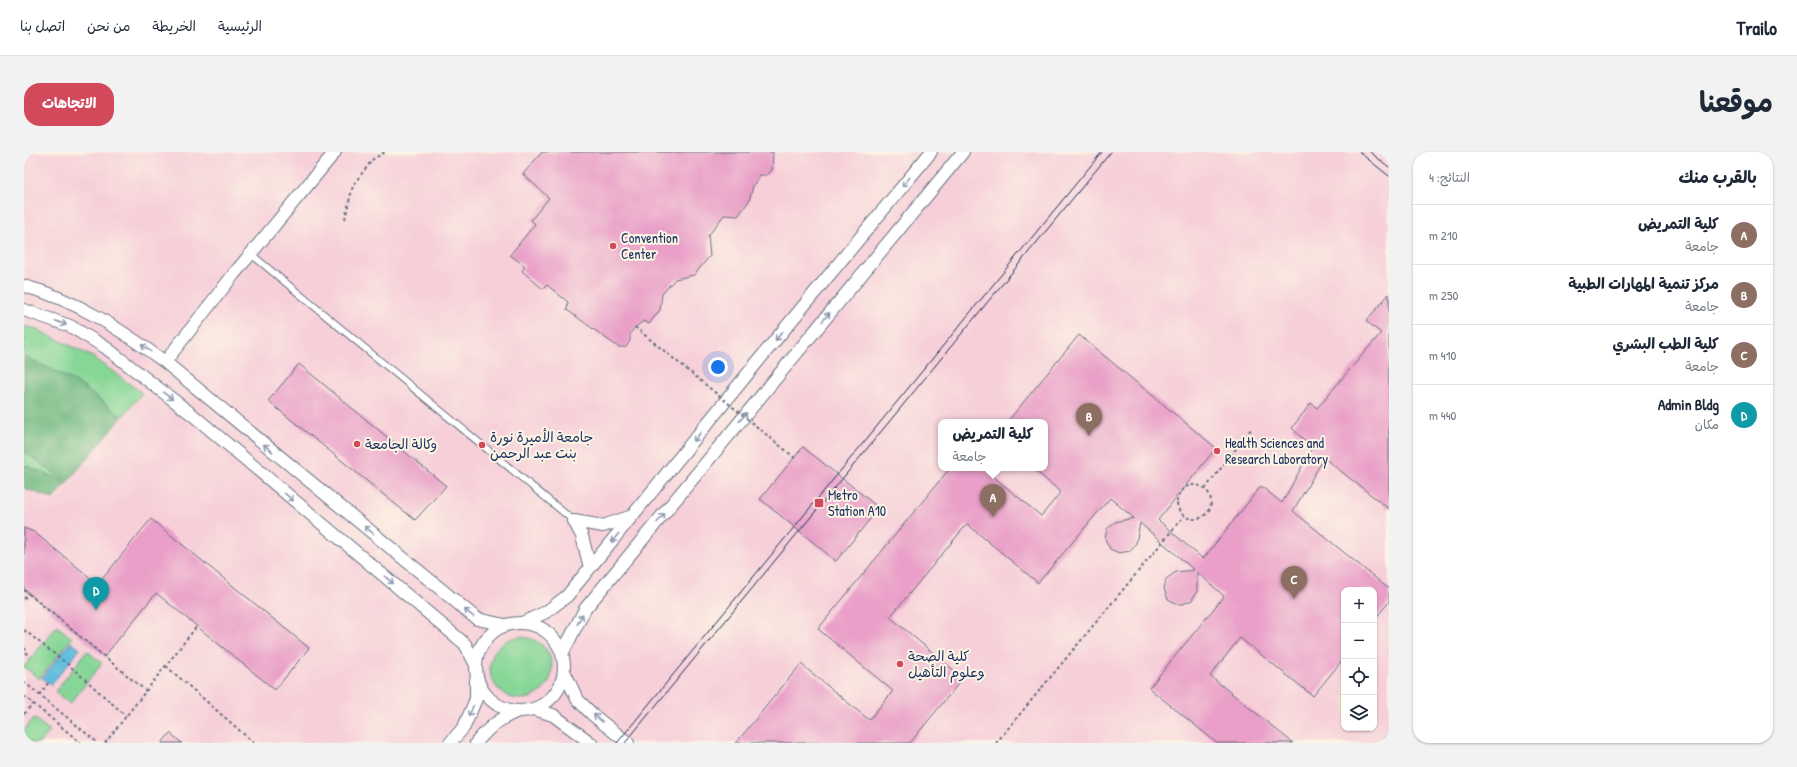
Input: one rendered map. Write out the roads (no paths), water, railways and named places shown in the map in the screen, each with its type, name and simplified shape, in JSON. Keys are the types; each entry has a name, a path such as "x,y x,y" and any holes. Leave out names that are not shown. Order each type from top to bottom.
{"street":[{"path":"165,362 335,152"},
{"path":"450,743 464,727 476,699 476,669 478,652 484,640 494,631 505,626 522,623 546,612 567,596 763,355 931,152"},
{"path":"562,654 585,609 963,152"},
{"path":"24,286 43,291 81,307 122,331 165,362 477,619 505,626"},
{"path":"24,310 70,326 105,347 194,416 465,644 476,669 481,688 490,700 503,708 518,711"},
{"path":"574,521 603,526 633,516"},
{"path":"574,521 582,536 590,568"},
{"path":"522,623 535,626 547,632 556,642 562,654 564,670 577,699 593,715 628,743"},
{"path":"476,743 484,733 501,718 518,711 534,709 545,703 555,694 561,683 564,670"},
{"path":"534,709 553,715 591,743"}],"lane":[{"path":"251,254 574,521"}],"water":[{"path":"71,642 80,649 51,685 42,678"}],"tram line":[{"path":"617,743 1102,152"},
{"path":"625,743 1111,152"},
{"path":"1359,152 1389,176"},
{"path":"1370,152 1389,167"},
{"path":"1381,743 1389,734"}],"place":[{"name":"Convention Center","path":"613,246"},
{"name":"مركز تنمية المهارات الطبية","path":"1089,436"},
{"name":"وكالة الجامعة","path":"357,444"},
{"name":"جامعة الأميرة نورة بنت عبد الرحمن","path":"482,445"},
{"name":"Health Sciences and Research Laboratory","path":"1217,451"},
{"name":"Metro Station A10","path":"819,503"},
{"name":"كلية التمريض","path":"993,517"},
{"name":"كلية الطب البشري","path":"1294,599"},
{"name":"Admin Bldg","path":"96,610"},
{"name":"كلية الصحة وعلوم التأهيل","path":"900,664"}]}
